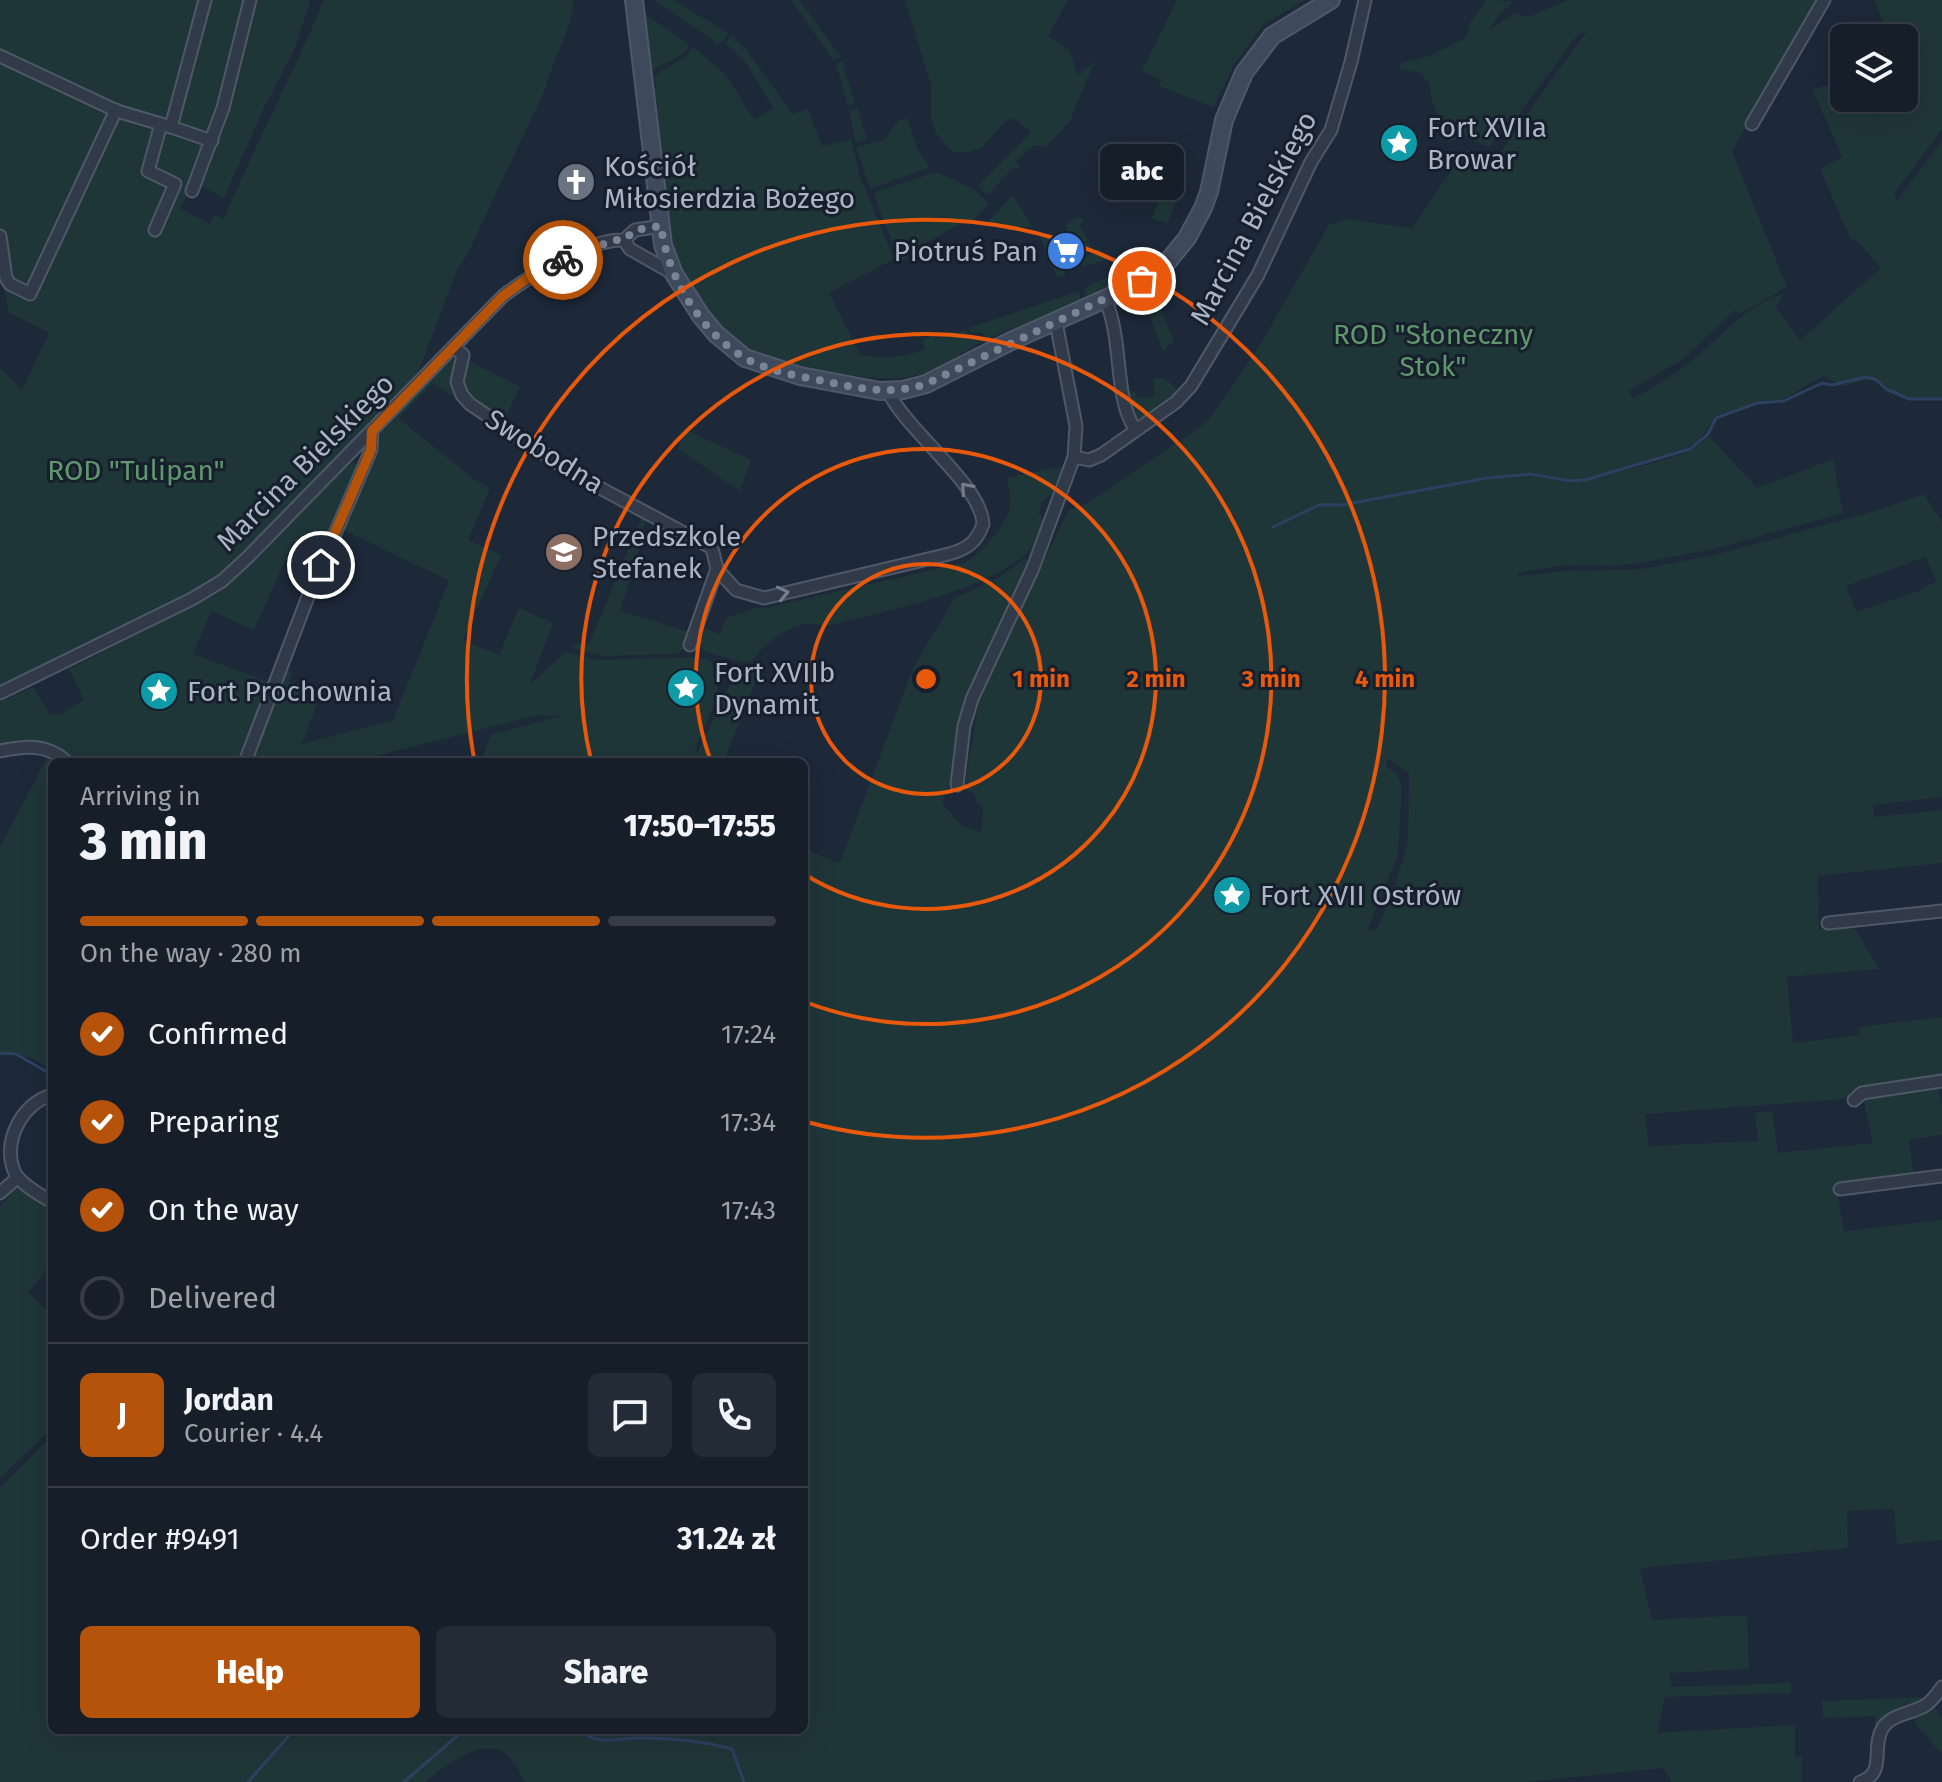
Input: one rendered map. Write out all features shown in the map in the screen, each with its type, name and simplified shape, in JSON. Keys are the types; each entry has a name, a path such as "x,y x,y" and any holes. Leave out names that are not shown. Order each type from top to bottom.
{"street":[{"path":"155,230 175,184 148,171 166,126 205,0"},
{"path":"192,191 223,108 250,0"},
{"path":"634,0 661,226"},
{"name":"Marcina Bielskiego","path":"0,693 222,581 503,296 532,275 600,244 624,240 635,230 661,226 663,245 674,274 701,316 723,341 745,358 800,376 888,391 926,384 1151,277 1187,238 1209,192 1224,120 1244,73 1272,36 1331,0"},
{"name":"Marcina Bielskiego","path":"1074,457 1089,460 1101,455 1176,402 1191,386 1258,275 1311,162 1331,130 1365,0"},
{"path":"1752,124 1824,0"},
{"path":"0,56 116,110 212,141"},
{"path":"0,236 6,278 10,284 30,294 116,110"},
{"name":"Marcina Bielskiego","path":"624,240 630,249 674,274"},
{"path":"646,258 656,254 663,245"},
{"path":"1105,299 1117,337 1127,416 1135,429"},
{"path":"957,785 964,726 972,699 1033,568 1074,457 1076,426 1056,322"},
{"name":"Swobodna","path":"455,348 463,355 457,377 458,386 470,404 574,474 707,544 715,554 717,569"},
{"path":"690,645 717,569 736,590 764,598 930,559 968,547 978,537 983,524 978,502 901,413 888,391"},
{"path":"246,758 309,594 371,450 372,431"},
{"path":"0,751 19,747 46,748 61,758"},
{"path":"1828,923 1942,911"},
{"path":"1854,1100 1862,1093 1942,1081"},
{"path":"48,1097 28,1106 14,1128 8,1154 17,1178 48,1199"},
{"path":"1840,1189 1942,1176"},
{"path":"0,1193 17,1178"},
{"path":"1860,1782 1871,1777 1877,1769 1884,1726 1892,1719 1926,1705 1942,1687"}],"green space":[{"name":"ROD \"Tulipan\"","path":"0,0 311,0 294,50 224,198 193,182 180,209 210,224 215,215 224,219 324,0 574,0 569,24 545,90 457,270 415,381 250,549 216,579 51,667 0,686 0,368 22,390 49,333 9,313 0,270"},
{"path":"654,0 673,0 728,33 713,48 716,42"},
{"path":"791,0 799,0 841,57 834,60"},
{"path":"905,0 1068,0 1048,36 1069,50 1078,75 1101,56 1093,65 1070,121 1046,147 1034,145 1016,162 1021,169 1014,167 987,195 978,186 1031,132 1014,118 1004,122 982,148 955,152 948,148 936,133 931,120 931,85"},
{"path":"1177,0 1305,0 1264,24 1235,63 1213,107 1159,86 1161,80 1142,71"},
{"name":"ROD \"Słoneczny Stok\"","path":"1486,0 1515,1 1499,14 1490,29 1516,13 1528,17 1568,0 1820,0 1732,151 1787,287 1739,314 1735,310 1683,359 1629,391 1633,398 1681,369 1733,323 1771,298 1784,294 1776,307 1800,340 1881,268 1858,242 1850,238 1820,169 1842,157 1812,89 1830,85 1830,112 1918,112 1918,24 1884,24 1874,0 1942,0 1942,129 1894,194 1897,201 1942,141 1942,398 1908,399 1871,379 1843,386 1823,376 1784,399 1758,401 1715,416 1699,439 1670,455 1585,479 1571,480 1532,472 1532,476 1571,483 1586,481 1671,458 1690,451 1709,436 1757,488 1833,459 1843,513 1713,549 1640,563 1566,565 1517,573 1519,576 1641,569 1715,555 1875,511 1924,494 1942,522 1942,797 1873,805 1874,817 1942,810 1942,863 1818,876 1819,929 1854,926 1879,969 1787,977 1793,1043 1860,1035 1859,1027 1942,1017 1942,1079 1851,1091 1844,1099 1645,1114 1649,1146 1758,1141 1755,1113 1772,1111 1778,1153 1873,1143 1863,1098 1938,1086 1942,1135 1909,1140 1914,1176 1836,1186 1844,1231 1942,1220 1942,1540 1897,1544 1894,1509 1847,1511 1848,1548 1640,1568 1652,1620 1747,1615 1749,1669 1669,1673 1672,1687 1791,1683 1791,1693 1665,1697 1657,1733 1795,1725 1795,1757 1802,1757 1802,1782 1672,1782 1663,1768 1525,1782 525,1782 502,1751 482,1749 460,1757 425,1782 0,1782 0,1487 48,1440 48,1734 808,1734 808,851 840,863 914,666 955,598 998,578 1024,559 1031,561 965,709 951,779 942,803 962,826 981,832 983,808 977,803 974,793 964,790 981,688 1069,510 1091,501 1207,422 1257,350 1329,225 1345,219 1412,228 1466,149 1496,161 1587,31 1576,37 1516,118 1489,148 1463,134 1449,143 1432,100 1429,83 1419,72 1399,70 1401,63 1430,56 1466,38 1470,23","holes":["1925,557 1937,581 1918,591 1857,612 1846,586","1387,759 1409,773 1408,842 1394,889 1377,929 1367,931 1398,855 1402,786 1396,773 1387,767"]},
{"path":"645,14 690,45 683,54 651,71"},
{"path":"731,35 745,48 793,114 808,109 822,146 851,140 860,176 894,259 829,293 860,355 909,355 925,349 922,340 933,335 936,339 966,330 968,335 981,336 984,341 919,375 871,377 820,370 750,350 728,334 711,315 688,281 671,243 653,90 656,88 655,78 652,77 685,57 693,47 726,75 754,120 773,108 746,63 726,43"},
{"path":"842,61 855,103 848,106 836,64"},
{"path":"858,109 867,139 856,143 849,110"},
{"path":"907,118 917,148 930,167 870,189 856,147 884,140 899,120"},
{"path":"937,172 975,190 989,204 971,223 967,220 908,253 908,258 900,262 873,193"},
{"path":"1169,172 1185,179 1167,224 1152,218"},
{"path":"1014,197 1033,227 987,223"},
{"path":"1078,217 1085,219 1080,226 1092,249 1080,258 1066,227 1068,222"},
{"path":"1046,234 1052,238 1066,275 1057,278 1040,236"},
{"path":"1099,248 1106,260 1082,267 1081,260"},
{"path":"1111,275 1116,278 1114,284 1086,297 1084,288"},
{"path":"1079,291 1081,300 1032,324 987,339 983,333 970,332 969,328"},
{"path":"1153,291 1174,341 1163,351 1142,296"},
{"path":"452,359 456,361 452,381 465,405 433,383 398,418 476,481 490,488 468,540 501,555 463,640 499,655 519,608 553,623 530,684 566,652 599,660 695,657 710,660 715,672 716,695 695,752 698,752 734,676 740,671 759,672 726,758 482,758 491,735 561,716 539,715 368,758 250,758 283,669 292,672 289,681 322,691 302,744 393,720 449,581 342,529 378,454 381,430"},
{"path":"470,362 520,387 505,419 475,401 463,388 462,373"},
{"path":"1164,378 1174,386 1178,395 1140,421 1133,418 1126,391 1135,391 1137,398 1154,397 1154,379"},
{"path":"686,430 751,460 740,491 678,449"},
{"path":"349,462 356,463 357,471 320,556 293,543 254,630 211,611 193,654 269,682 241,758 66,758 39,743 0,746 0,702 33,687 50,715 62,713 84,700 69,669 217,594 264,550 292,517"},
{"path":"1067,465 1056,493 1044,499 1038,513 1046,521 1031,550 984,579 932,599 877,614 826,626 804,624 794,627 774,638 751,662 705,652 696,641 702,627 720,634 726,618 760,607 967,562 991,539 1007,517 1010,495 1007,478"},
{"path":"643,515 648,517 639,538 642,540 620,611 690,632 684,648 677,654 602,656 571,648 577,643 589,644"},
{"path":"50,752 57,758 48,758 48,1068 32,1058 0,1053 0,847"},
{"path":"17,1187 48,1209 48,1268 28,1293 48,1311 48,1432 0,1478 0,1207"},
{"path":"1930,1697 1875,1733 1875,1716 1823,1718 1822,1701"},
{"path":"1933,1704 1942,1718 1942,1754 1917,1726 1913,1715"}],"waterway":[{"path":"1273,527 1319,505 1342,505 1487,478 1531,474 1570,481 1585,480 1690,449 1708,434 1716,418 1757,403 1784,401 1822,383 1832,385 1865,377 1875,379 1886,389 1909,399 1942,399"},
{"path":"0,1053 16,1054 48,1073"},
{"path":"248,1782 290,1734"},
{"path":"404,1782 459,1734"},
{"path":"585,1734 603,1740 666,1739 732,1749 744,1782"}],"way so far":[{"path":"563,260 614,240 624,240 635,230 661,226 663,245 674,274 701,316 731,348 761,365 800,376 880,391 903,390 926,384 1142,281"}],"place":[{"name":"Fort XVIIa Browar","path":"1399,143"},
{"name":"Kościół Miłosierdzia Bożego","path":"576,182"},
{"name":"Piotruś Pan","path":"1066,251"},
{"name":"abc","path":"1142,281"},
{"name":"Przedszkole Stefanek","path":"564,552"},
{"name":"Fort XVIIb Dynamit","path":"686,688"},
{"name":"Fort Prochownia","path":"159,691"},
{"name":"Fort XVII Ostrów","path":"1232,895"}],"route":[{"path":"321,565 371,450 372,431 503,296 532,275 563,260"}]}
